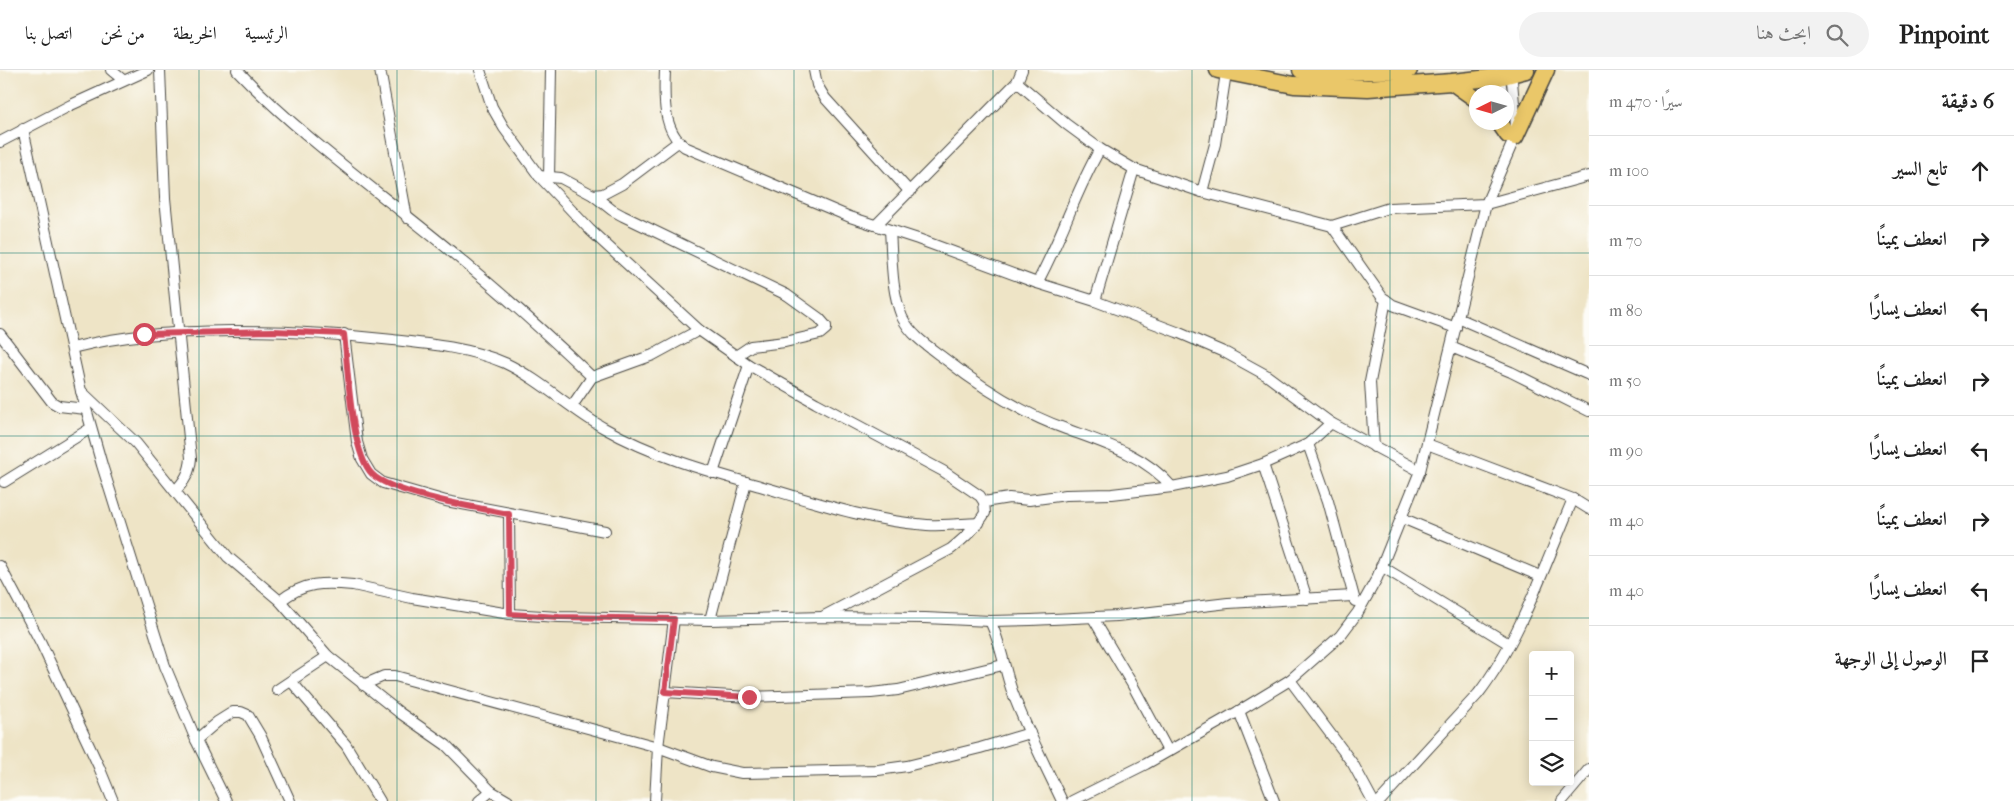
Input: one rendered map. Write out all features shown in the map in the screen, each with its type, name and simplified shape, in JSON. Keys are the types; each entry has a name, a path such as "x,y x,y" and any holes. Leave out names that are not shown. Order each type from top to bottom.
{"main road":[{"path":"1301,70 1409,70"},
{"path":"1508,132 1546,70"},
{"path":"1222,71 1303,85 1368,88 1452,82 1508,75"},
{"path":"1452,82 1469,95"}],"street":[{"path":"111,70 123,80"},
{"path":"0,142 123,80 148,70"},
{"path":"160,70 165,198 190,463 187,476 175,491"},
{"path":"237,70 313,139 458,258 558,344 592,377"},
{"path":"380,70 407,218"},
{"path":"480,70 492,108 504,128 544,176 590,230 699,330 749,366 943,471 980,496 984,502 986,513 964,539 934,559 823,617"},
{"path":"544,176 551,70"},
{"path":"665,70 666,104 671,132 678,142 685,147 850,217 918,238 1037,283 1095,301 1226,353 1266,375 1331,423 1420,471"},
{"path":"814,70 817,85 825,98 910,192"},
{"path":"876,225 1017,82 1022,70"},
{"path":"1202,192 1215,144 1222,71"},
{"path":"1072,801 1168,751 1290,680 1340,636 1358,612 1381,566 1420,471 1486,204 1508,132 1516,126 1508,75"},
{"path":"1017,82 1066,124 1100,149 1134,169 1202,192 1332,226 1389,208 1486,204 1589,176"},
{"path":"23,129 81,391 91,428 165,666 196,740 226,801"},
{"path":"593,194 603,194 613,190 678,142"},
{"path":"1037,283 1046,268 1088,169 1100,149"},
{"path":"1095,301 1134,169"},
{"path":"544,176 570,182 593,194 612,210 623,216 787,295 820,318 826,326 826,329 820,334 785,342 758,344 744,349 736,356"},
{"path":"1332,226 1375,289 1393,305 1457,323 1589,375"},
{"path":"890,230 892,274 896,300 903,318 924,344 978,384 1022,410 1126,452 1151,467 1172,487"},
{"path":"1374,447 1370,382 1386,300"},
{"path":"572,406 592,377 622,368 653,355 699,330"},
{"path":"72,348 117,338 178,332 273,331 344,334 453,348 477,353 505,364 543,385 602,428 666,457 713,473 814,502 907,523 942,526 979,523"},
{"path":"0,334 52,402 59,406 86,409"},
{"path":"344,334 357,442 362,459 371,474 383,483 446,501 605,531"},
{"path":"1451,346 1511,372 1589,411"},
{"path":"713,473 749,366"},
{"path":"81,391 136,443 228,557 280,601 328,656 363,685 446,745 491,791 508,801"},
{"path":"984,502 1009,498 1029,500 1066,495 1112,494 1172,487 1227,476 1263,464 1308,444 1331,423"},
{"path":"4,482 91,428"},
{"path":"1308,444 1328,501 1358,612"},
{"path":"1427,444 1573,499 1589,508"},
{"path":"1263,464 1307,599"},
{"path":"710,620 746,482"},
{"path":"1380,801 1478,694 1492,676 1509,644 1573,499"},
{"path":"509,514 510,614"},
{"path":"1402,518 1540,576"},
{"path":"0,566 40,643 99,767 112,801"},
{"path":"1381,566 1509,644"},
{"path":"280,601 292,592 304,587 315,584 335,583 510,614 559,617 710,620 823,617 990,621 1094,618 1228,603 1353,596"},
{"path":"1094,618 1168,751"},
{"path":"655,801 658,747 674,619"},
{"path":"990,621 996,632 1004,665 1030,733 1062,801"},
{"path":"277,690 328,656"},
{"path":"665,692 749,697 871,693 898,690 1004,665"},
{"path":"363,685 390,675 658,747 701,764 728,771 751,773 842,772 907,766 980,748 1030,733"},
{"path":"1290,680 1353,764 1373,801"},
{"path":"291,681 346,745 380,801"},
{"path":"1239,711 1274,801"},
{"path":"196,740 217,722 233,712 241,712 248,715 257,729 290,801"},
{"path":"1562,801 1589,769"},
{"path":"479,801 491,791"}],"route":[{"path":"144,334 273,331 344,334 357,442 362,459 371,474 383,483 403,490 509,514 510,614 559,617 674,619 665,692 749,697"}]}
